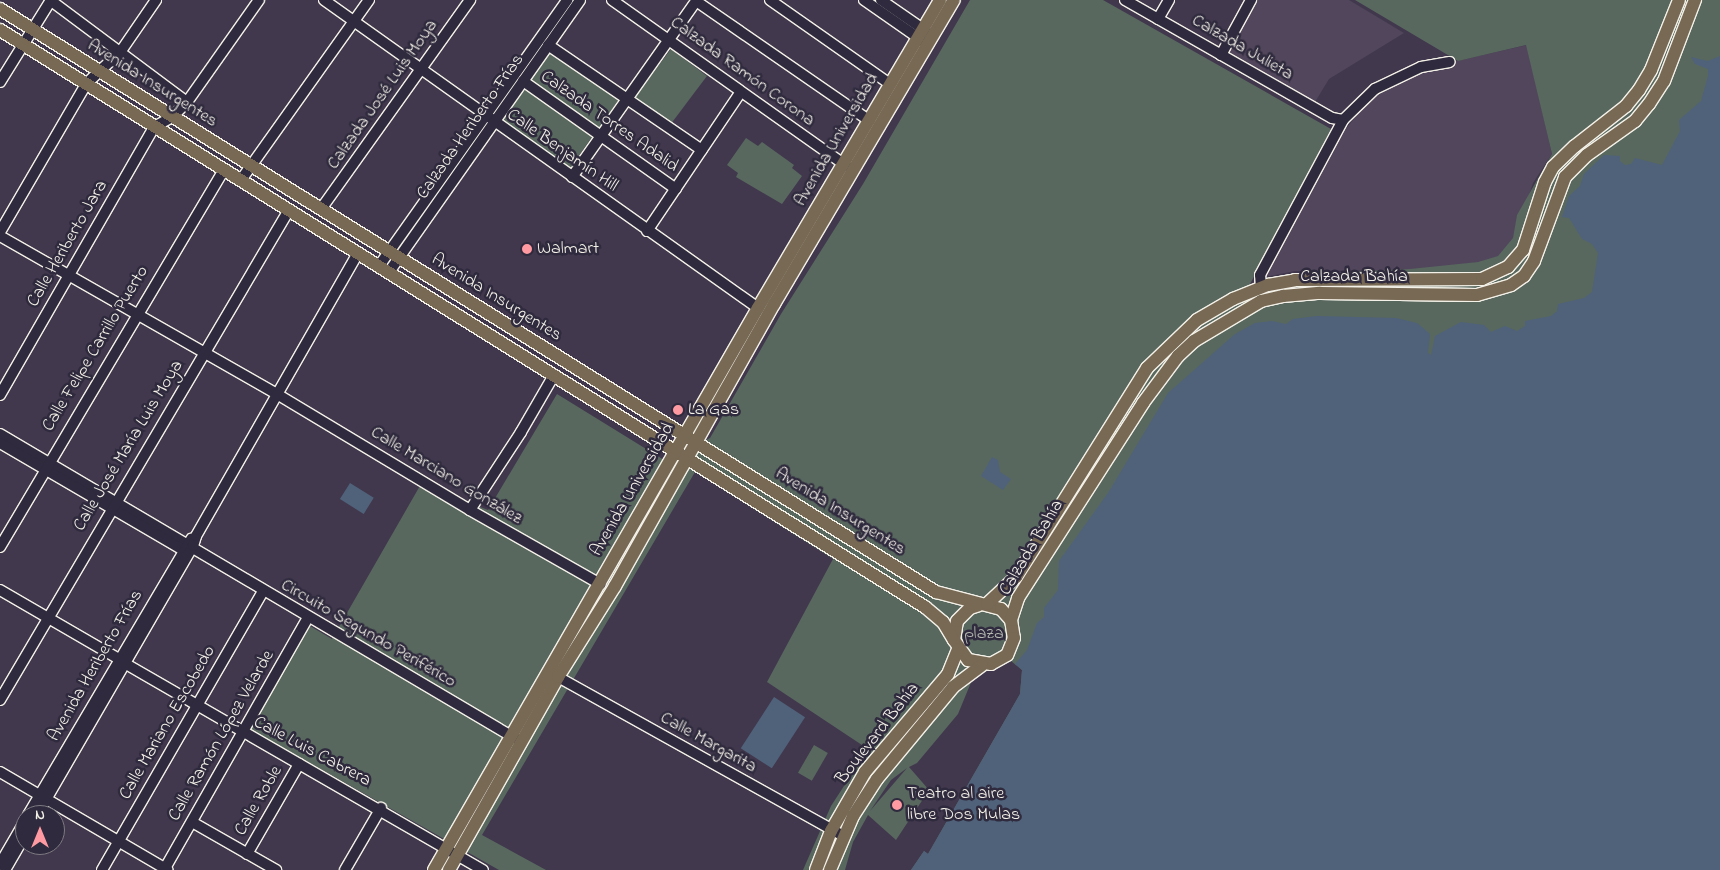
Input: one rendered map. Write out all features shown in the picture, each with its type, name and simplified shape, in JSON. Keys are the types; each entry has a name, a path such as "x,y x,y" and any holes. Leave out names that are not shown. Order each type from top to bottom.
{"main road":[{"name":"Avenida Universidad","path":"434,870 615,586 848,167 925,37 940,0"},
{"name":"Avenida Universidad","path":"449,870 516,739 600,584 758,308 848,167 890,84 954,0"},
{"name":"Calzada Bahía","path":"983,605 1016,577 1147,368 1198,320 1233,299 1261,288 1295,280 1482,279 1508,267 1523,250 1544,182 1553,168 1575,146 1626,106 1639,90 1651,70 1679,0"},
{"name":"Calzada Bahía","path":"1011,620 1018,598 1143,403 1178,356 1194,341 1261,301 1283,296 1477,295 1511,285 1524,276 1534,261 1550,211 1565,177 1586,155 1635,121 1649,104 1664,81 1695,0"},
{"name":"Avenida Insurgentes","path":"0,9 936,592 983,605"},
{"name":"Avenida Insurgentes","path":"0,30 925,607 943,622 956,645"},
{"path":"1392,279 1393,295"},
{"path":"798,527 809,513"},
{"path":"983,605 1001,609 1011,620 1014,638 1007,654 991,664 982,664 968,660 956,645 957,622 962,614 983,605"},
{"name":"Boulevard Bahía","path":"816,870 831,831 865,772 948,674 956,645"},
{"name":"Boulevard Bahía","path":"830,870 844,836 877,779 953,687 982,664"}],"street":[{"path":"0,82 50,0 187,102"},
{"path":"0,232 86,84 101,72 121,51 156,0"},
{"path":"154,127 172,117 187,102 259,0"},
{"name":"Calle Benjamín Hill","path":"324,0 489,120 758,308"},
{"path":"241,180 369,0"},
{"name":"Calzada José Luis Moya","path":"321,209 422,70 470,0"},
{"name":"Calzada Heriberto Frías","path":"384,269 489,120 568,0"},
{"name":"Calzada Heriberto Frías","path":"489,120 523,81 580,0"},
{"name":"Calzada Ramón Corona","path":"612,0 740,93 848,167"},
{"path":"770,0 890,84"},
{"path":"864,0 925,37"},
{"path":"881,0 925,37"},
{"name":"Calzada Julieta","path":"1125,0 1332,118 1343,120"},
{"path":"1158,19 1169,0"},
{"path":"1220,55 1251,0"},
{"path":"572,177 604,136 697,1 870,121"},
{"path":"548,45 629,98 702,150"},
{"path":"1261,288 1260,276 1343,120 1375,89 1421,67 1450,62"},
{"name":"Calzada Torres Adalid","path":"523,81 604,136 676,189"},
{"path":"647,231 740,93"},
{"name":"Calle Heriberto Jara","path":"0,395 154,127"},
{"name":"Calle Felipe Carrillo Puerto","path":"0,547 135,314 224,170"},
{"name":"Calle José María Luis Moya","path":"0,700 113,504 289,210"},
{"name":"Calle Marciano González","path":"0,236 203,354 277,394 470,510 600,584"},
{"name":"Avenida Heriberto Frías","path":"41,805 44,796 122,661 191,547 358,253"},
{"path":"470,510 522,432 554,375"},
{"path":"0,434 46,466"},
{"path":"0,443 46,466"},
{"name":"Circuito Segundo Periférico","path":"46,466 191,547 308,618 516,739"},
{"name":"Calle Luis Cabrera","path":"0,590 242,733 381,808 483,870"},
{"name":"Calle Mariano Escobedo","path":"102,870 263,591"},
{"name":"Calle Ramón López Velarde","path":"166,869 308,618"},
{"name":"Calle Margarita","path":"558,677 831,831 844,836"},
{"name":"Calle Roble","path":"247,854 299,764"},
{"path":"0,772 166,869"},
{"name":"Avenida Heriberto Frías","path":"36,805 44,796"},
{"path":"345,870 381,808"},
{"path":"192,822 276,870"},
{"path":"0,864 15,838"},
{"path":"5,870 15,853"}],"shaded area":[{"path":"1256,0 1349,0 1404,33 1329,79 1315,102 1228,52"},
{"path":"1527,45 1552,154 1533,183 1515,241 1497,260 1416,270 1295,271 1265,277 1263,275 1341,135 1374,93 1422,69"}],"green space":[{"name":"plaza","path":"970,0 1103,0 1331,129 1248,288 1305,274 1410,269 1478,262 1498,256 1513,238 1517,215 1552,154 1526,45 1458,61 1355,0 1720,0 1720,870 911,870 924,851 928,854 1020,694 1022,670 1011,661 988,667 972,680 958,714 917,763 909,767 929,790 896,840 868,815 853,842 845,870 803,870 831,806 868,749 767,682 833,559 695,472 482,835 546,870 499,870 250,729 310,626 332,639 421,484 488,510 557,394 664,460 710,438 781,314 863,184","holes":["907,768 870,811 891,780"]},
{"path":"671,49 707,76 671,124 635,97"},
{"path":"547,50 619,99 598,130 526,82"},
{"path":"522,87 592,136 571,167 500,118"},
{"path":"746,138 758,146 762,142 794,165 792,168 802,176 782,204 736,177 738,173 727,165"},
{"path":"814,745 828,753 812,781 798,773"}],"water":[{"path":"1720,56 1720,870 911,870 924,851 928,854 1020,694 1022,670 1015,664 1027,650 1037,623 1044,617 1044,608 1058,590 1059,561 1108,493 1168,393 1235,334 1255,323 1272,321 1286,324 1293,319 1317,316 1396,318 1417,323 1430,334 1428,353 1431,355 1435,336 1461,322 1484,325 1491,332 1505,326 1517,331 1525,326 1525,321 1551,316 1557,311 1558,304 1584,298 1592,292 1598,253 1592,244 1582,239 1569,218 1562,217 1569,196 1580,186 1584,174 1604,155 1620,156 1620,161 1625,165 1631,164 1635,158 1662,165 1680,131 1679,120 1701,101 1708,76 1708,69 1695,64 1691,57 1708,61"},
{"path":"992,457 998,460 1000,472 1011,479 1003,490 981,476"},
{"path":"350,483 374,498 364,514 340,499"},
{"path":"774,697 805,717 772,768 741,748"}],"place":[{"name":"Walmart","path":"527,249"},
{"name":"La Gas","path":"678,410"},
{"name":"Teatro al aire libre Dos Mulas","path":"897,805"}]}
